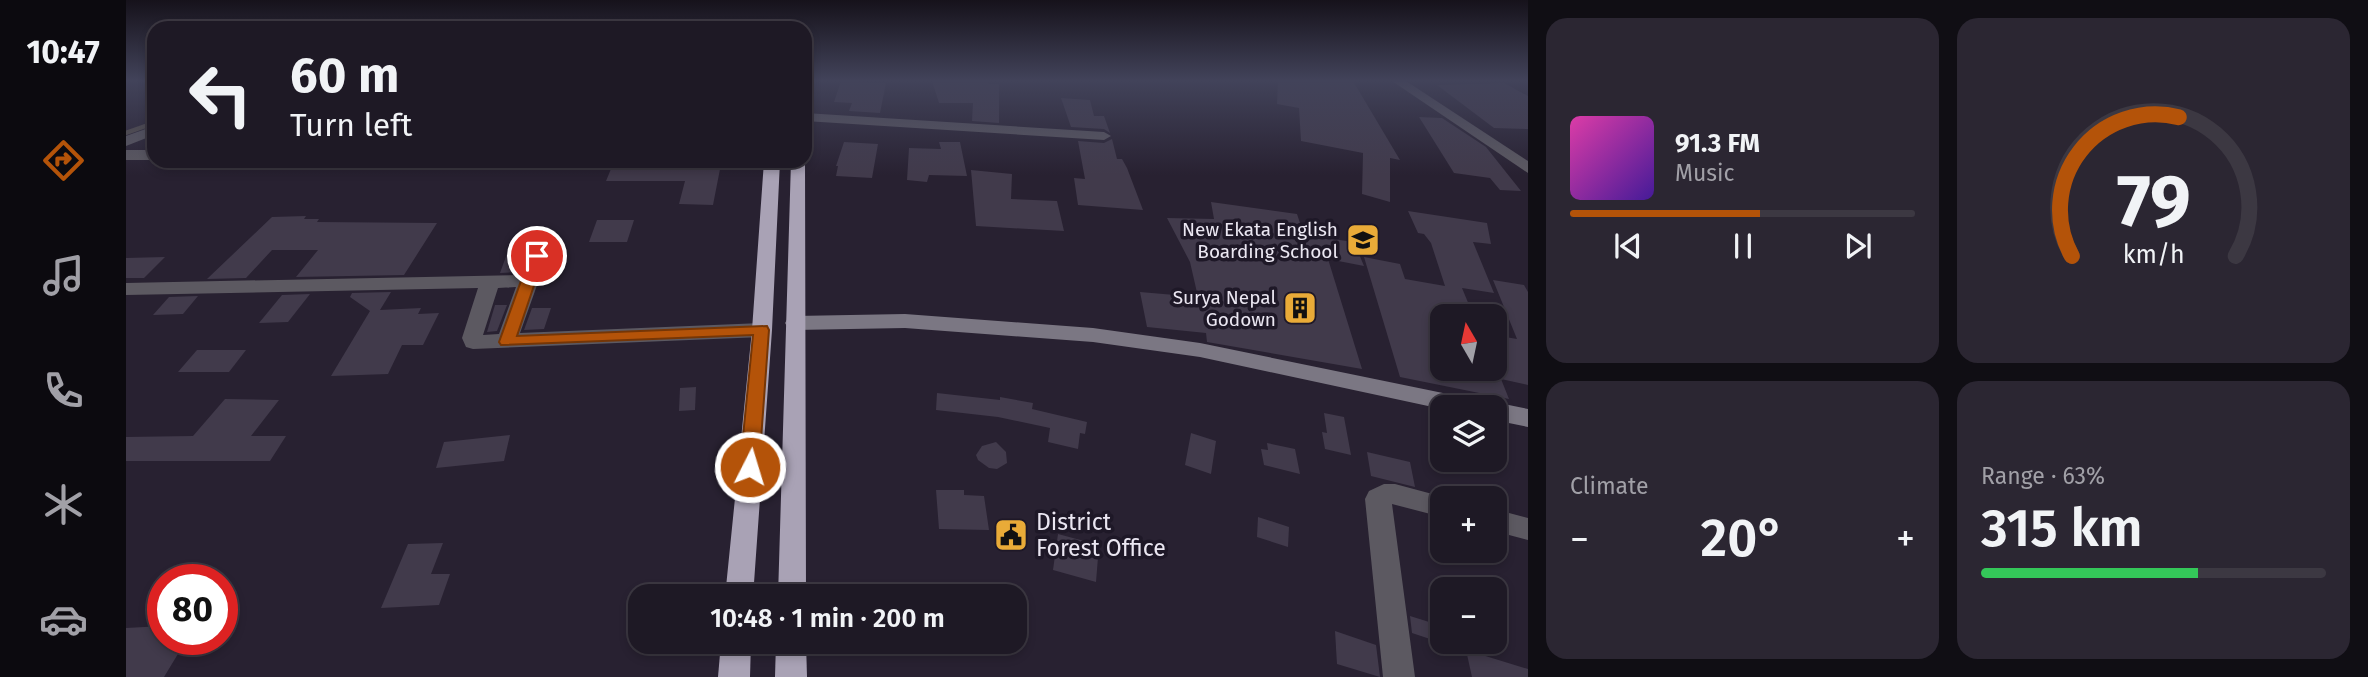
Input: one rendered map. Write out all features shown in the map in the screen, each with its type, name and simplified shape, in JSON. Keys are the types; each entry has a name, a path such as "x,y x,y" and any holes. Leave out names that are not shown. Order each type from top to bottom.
{"highway":[{"path":"740,584 762,330 772,168"},
{"path":"792,584 799,168"},
{"path":"734,677 735,654"},
{"path":"791,654 791,677"}],"main road":[{"path":"795,323 905,321 1093,335 1200,350 1430,398"},
{"path":"1507,414 1528,418"}],"street":[{"path":"1446,113 1528,168"},
{"path":"812,117 1104,136"},
{"path":"126,141 147,133"},
{"path":"126,155 147,155"},
{"path":"507,342 547,232"},
{"path":"126,289 528,281"},
{"path":"490,282 473,342 762,330"},
{"path":"1399,677 1378,499 1384,494 1395,494 1430,503"},
{"path":"1507,523 1528,529"}],"building":[{"path":"972,113 999,113 999,123 972,121"},
{"path":"1066,113 1093,113 1094,116 1104,116 1110,133 1104,129 1071,127"},
{"path":"1299,113 1372,113 1400,160 1390,158 1390,202 1362,194 1363,153 1301,141"},
{"path":"1474,113 1528,113 1528,129 1494,128"},
{"path":"1419,117 1442,118 1486,147 1521,191 1500,190 1490,178 1454,173"},
{"path":"1112,139 1117,159 1122,159 1127,168 1143,210 1078,205 1074,178 1085,179 1078,141 1104,143"},
{"path":"844,142 878,144 872,178 836,176 836,166"},
{"path":"939,142 960,142 967,176 929,175 927,182 907,180 909,148 941,149"},
{"path":"611,168 720,168 713,205 679,204 685,181 606,181"},
{"path":"971,170 1012,174 1011,199 1057,201 1064,231 976,226"},
{"path":"1211,202 1297,214 1304,235 1354,242 1364,266 1328,259 1362,369 1207,342 1206,333 1147,327 1140,292 1198,297 1190,262 1167,218 1214,219"},
{"path":"1408,211 1487,223 1491,244 1473,242 1494,293 1462,288 1469,304 1430,304 1430,382 1502,382 1509,399 1507,395 1489,395 1400,377 1364,257 1400,264 1405,279 1445,286 1431,243 1424,234 1418,233"},
{"path":"306,216 304,219 319,219 317,222 437,223 404,275 296,277 318,250 272,250 246,278 207,279 272,217"},
{"path":"597,220 634,220 627,242 589,242"},
{"path":"528,250 519,272 500,273 508,251"},
{"path":"165,257 144,278 126,278 126,258"},
{"path":"1493,280 1524,285 1528,292 1528,385 1507,380 1507,337 1517,339 1507,314 1507,304 1503,304"},
{"path":"391,292 380,310 421,308 418,314 439,313 423,345 402,345 388,374 331,376 370,311 350,297 352,293"},
{"path":"310,294 288,322 259,323 282,295"},
{"path":"198,296 183,314 153,315 169,297"},
{"path":"495,305 507,305 497,331 487,332"},
{"path":"532,308 551,308 544,329 524,330"},
{"path":"197,350 246,350 229,372 178,372"},
{"path":"696,387 695,410 679,411 680,388"},
{"path":"937,393 1000,400 1000,397 1033,403 1032,409 1087,422 1085,434 1080,433 1078,449 1048,442 1050,428 998,417 936,410"},
{"path":"225,399 279,400 251,436 286,436 270,461 126,461 126,437 193,436"},
{"path":"1324,413 1344,417 1351,455 1325,449 1322,432 1327,433"},
{"path":"1191,433 1216,441 1211,474 1185,465"},
{"path":"510,435 504,461 436,468 444,442"},
{"path":"996,442 1006,452 1007,463 997,469 989,468 978,460 976,455 982,446"},
{"path":"1267,443 1295,449 1300,474 1264,465 1261,449 1268,450"},
{"path":"1367,452 1410,462 1415,487 1371,476"},
{"path":"936,490 964,490 964,495 984,496 989,530 939,529"},
{"path":"1258,517 1289,527 1288,547 1257,537"},
{"path":"1058,534 1099,545 1096,582 1053,570"},
{"path":"443,543 431,574 450,574 439,605 381,608 408,544"},
{"path":"1410,616 1430,622 1430,639 1412,633"},
{"path":"147,627 147,655 177,655 164,677 126,677 126,628"},
{"path":"1335,631 1376,645 1380,677 1337,664"},
{"path":"1467,654 1479,654 1528,669 1528,677 1472,677"}],"waterway":[{"path":"126,133 147,126"}],"place":[{"name":"New Ekata English Boarding School","path":"1363,240"},
{"name":"Surya Nepal Godown","path":"1300,308"},
{"name":"District Forest Office","path":"1011,535"}],"route":[{"path":"537,256 507,342 762,330 750,467"}]}
